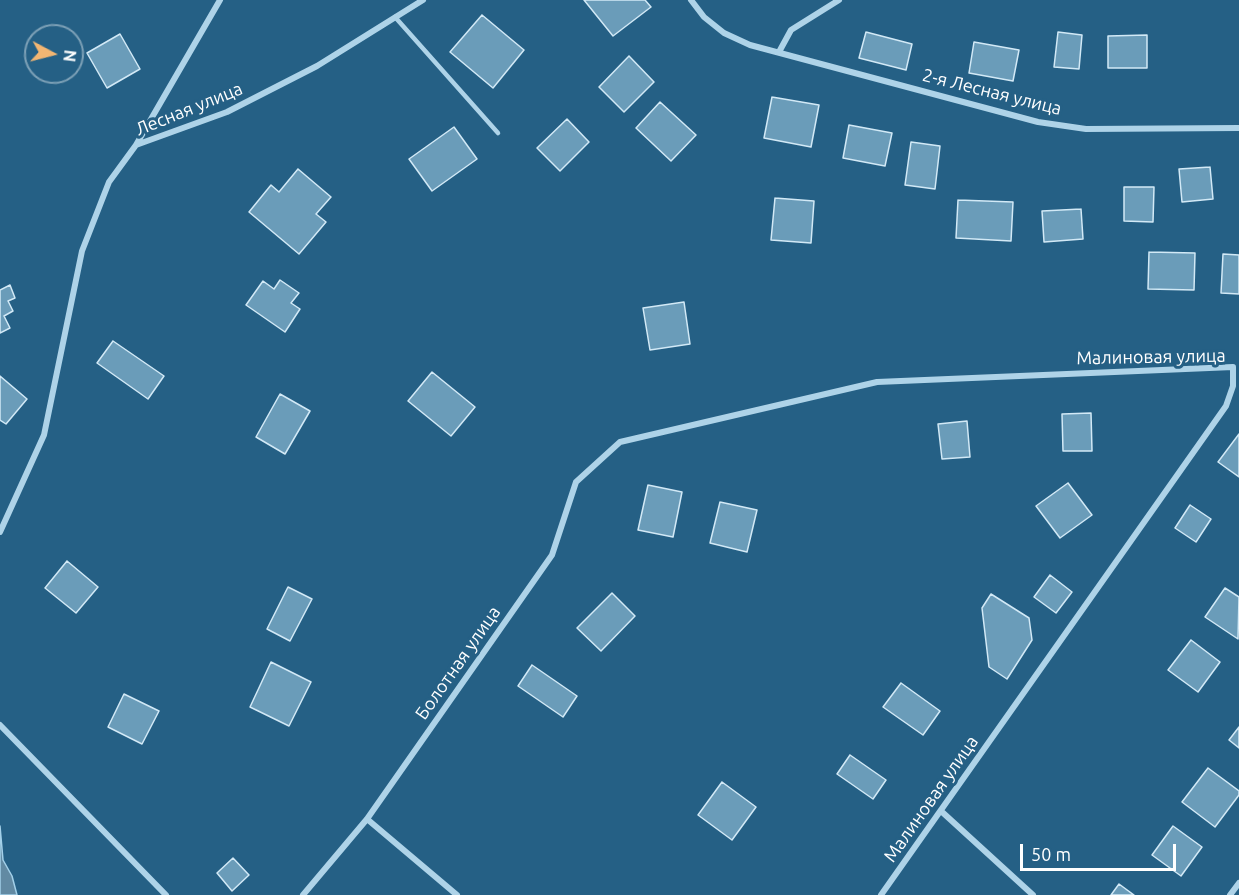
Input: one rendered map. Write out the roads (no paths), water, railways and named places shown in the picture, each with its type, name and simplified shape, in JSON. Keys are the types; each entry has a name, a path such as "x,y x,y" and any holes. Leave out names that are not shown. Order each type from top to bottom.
{"street":[{"path":"136,145 220,0"},
{"name":"Лесная улица","path":"0,532 44,435 82,251 108,182 136,145 227,112 317,66 423,0"},
{"name":"2-я Лесная улица","path":"691,0 704,17 724,33 750,45 1038,122 1086,129 1239,128"},
{"path":"779,52 791,30 839,0"},
{"name":"Малиновая улица","path":"620,442 877,382 1236,367 1233,386 1226,406 881,895"},
{"name":"Болотная улица","path":"303,895 367,819 552,555 576,482 620,442"},
{"path":"0,725 166,895"},
{"path":"941,811 1033,895"},
{"path":"367,819 457,895"},
{"path":"1230,895 1239,883"}],"lane":[{"path":"395,17 498,133"}],"water":[{"path":"0,826 3,860 12,876 17,895 0,895"}]}
